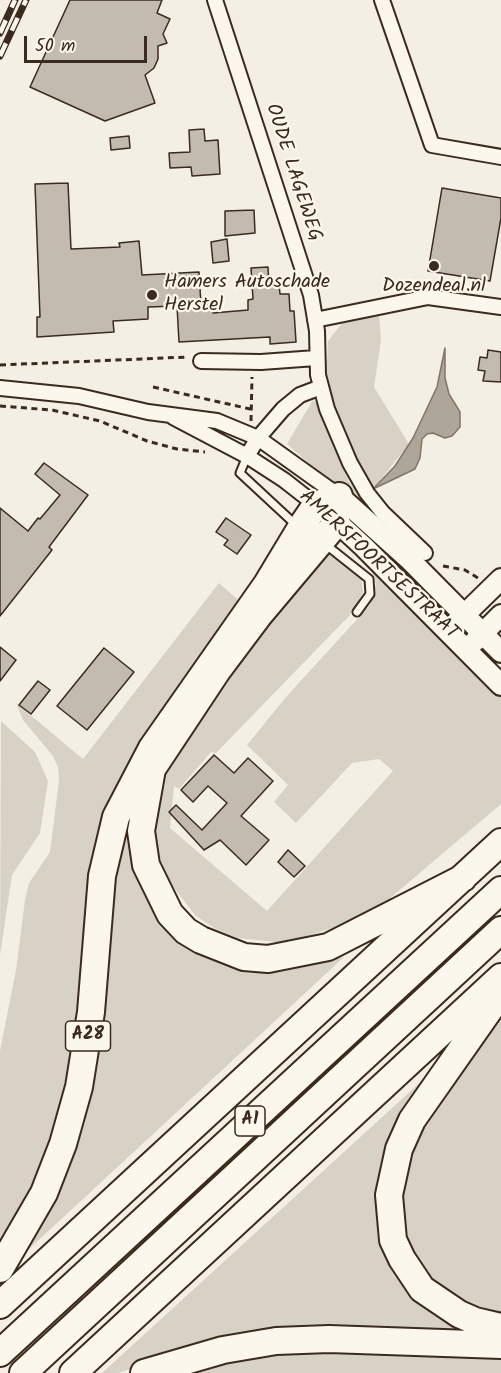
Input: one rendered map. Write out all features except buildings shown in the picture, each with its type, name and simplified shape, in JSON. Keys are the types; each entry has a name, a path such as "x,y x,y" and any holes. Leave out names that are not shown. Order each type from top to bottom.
{"highway":[{"name":"A28","path":"0,1269 44,1193 63,1144 79,1087 91,1012 102,876 116,817 152,748 267,584 311,535 336,521 328,500"},
{"name":"A28","path":"328,500 311,535 259,615 217,671 152,769 141,831 146,865 170,914 186,931 201,940 244,957 268,959 328,947 463,878"},
{"name":"A28","path":"0,1305 501,842"},
{"name":"A1","path":"0,1353 501,890"},
{"name":"A1","path":"23,1373 501,930"},
{"path":"73,1373 501,977"},
{"path":"501,993 412,1120 399,1149 389,1195 393,1240 406,1267 422,1289 459,1314 475,1321 501,1327"},
{"path":"144,1373 223,1350 276,1341 329,1339 501,1345"}],"main road":[{"name":"AMERSFOORTSESTRAAT","path":"328,500 465,614 501,652"},
{"name":"AMERSFOORTSESTRAAT","path":"336,521 501,685"},
{"path":"447,631 496,584"},
{"path":"466,650 501,615"}],"street":[{"name":"OUDE LAGEWEG","path":"215,0 311,295 315,320 316,358 321,387"},
{"path":"382,0 432,145 501,157"},
{"path":"315,320 428,297 501,307"},
{"path":"201,361 261,362 316,358"},
{"path":"247,456 258,438 283,409 300,395 321,387"},
{"name":"AMERSFOORTSESTRAAT","path":"321,387 358,478 374,503 425,554"},
{"name":"AMERSFOORTSESTRAAT","path":"0,388 79,396 169,415 195,417 245,431 258,438 328,500"},
{"name":"AMERSFOORTSESTRAAT","path":"169,415 247,456 284,480 328,500"}],"lane":[{"name":"AMERSFOORTSESTRAAT","path":"247,456 240,474 260,494 369,579 370,594 357,612"}],"path":[{"path":"0,365 192,357 201,361"},
{"path":"245,431 251,420 250,380 261,362"},
{"path":"153,387 250,409"},
{"path":"0,406 52,410 100,421 147,441 177,449 208,452"},
{"path":"425,554 441,566 470,572 496,584"}],"shaded area":[{"path":"379,315 381,340 374,387 409,444 373,489 362,476 334,404 327,380 327,363 328,341 347,317"},
{"path":"445,348 445,378 449,394 460,412 460,427 452,436 445,438 433,433 427,434 422,439 420,458 415,469 373,489 395,466 413,438 437,387"},
{"path":"313,400 318,405 349,482 385,530 287,444"},
{"path":"326,551 361,576 363,592 358,603 350,615 216,753 211,752 179,789 174,786 170,828 267,911 393,771 379,759 352,763 296,823 274,802 288,785 247,745 286,697 370,605 376,584 372,571 362,558 501,692 501,804 388,900 345,924 285,943 238,938 214,928 195,915 169,881 159,862 154,825 160,783 201,707"},
{"path":"219,583 238,600 137,757 106,814 91,869 71,1068 64,1097 31,1192 0,1249 0,1051 16,970 25,900 29,883 50,852 59,781 58,767 53,756 23,720 16,703 83,759"},
{"path":"1,721 35,752 48,781 40,833 12,875 0,955"},
{"path":"136,802 147,895 268,971 281,972 344,957 14,1263 59,1178 110,898 126,824"},
{"path":"501,1017 501,1316 473,1309 447,1294 426,1275 407,1239 397,1204 420,1128 461,1065"},
{"path":"426,1077 390,1145 380,1173 377,1213 380,1229 478,1331 275,1330 237,1334 202,1343 119,1373 102,1373"},
{"path":"341,1351 478,1357 501,1355 501,1373 194,1373 258,1356"}],"railway":[{"path":"0,33 15,0"},
{"path":"0,56 26,0"}],"place":[{"name":"Dozendeal.nl","path":"434,266"},
{"name":"Hamers Autoschade Herstel","path":"152,295"}]}
